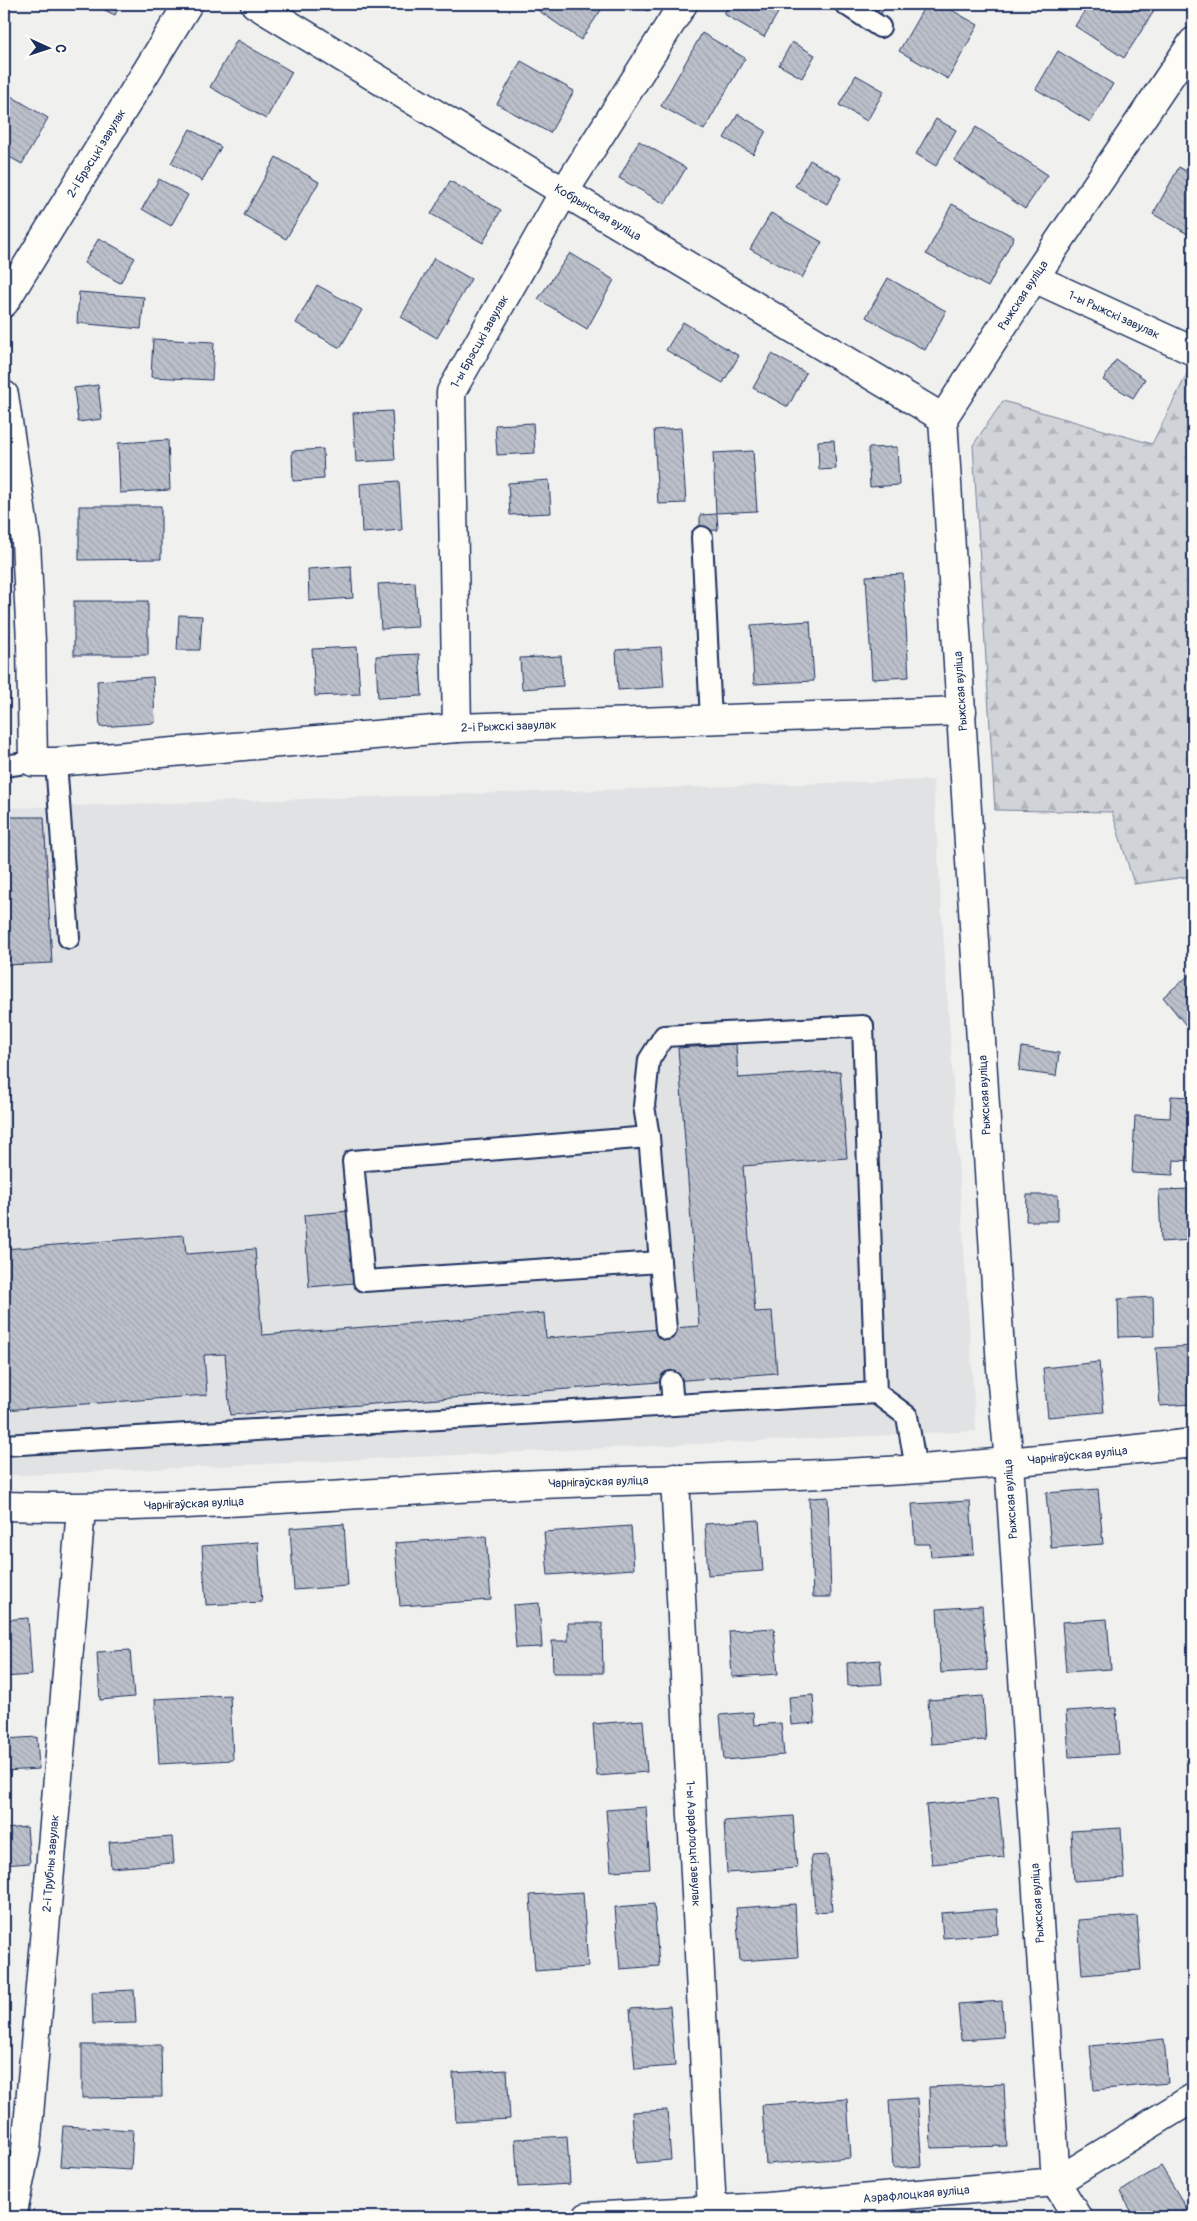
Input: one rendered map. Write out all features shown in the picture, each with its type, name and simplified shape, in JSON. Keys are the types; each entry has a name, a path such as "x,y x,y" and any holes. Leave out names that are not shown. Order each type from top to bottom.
{"street":[{"name":"2-і Брэсцкі завулак","path":"4,303 188,4"},
{"name":"Кобрынская вуліца","path":"255,4 564,192 943,418"},
{"name":"1-ы Брэсцкі завулак","path":"456,728 451,392 564,192 683,4"},
{"name":"Рыжская вуліца","path":"1077,2217 1056,2182 1009,1463 1002,1384 943,418 1034,278 1193,42"},
{"name":"1-ы Рыжскі завулак","path":"1034,278 1193,351"},
{"path":"4,395 26,542 31,642 44,762"},
{"name":"2-і Рыжскі завулак","path":"44,762 456,728 962,711"},
{"name":"Чарнігаўская вуліца","path":"4,1506 81,1509 676,1478 916,1469 1009,1463 1193,1443"},
{"name":"1-ы Аэрафлоцкі завулак","path":"676,1478 712,2211"},
{"name":"2-і Трубны завулак","path":"12,2217 26,2150 81,1509"},
{"name":"Аэрафлоцкая вуліца","path":"587,2217 712,2211 767,2212 1056,2182 1193,2098"}],"lane":[{"path":"844,4 880,26"},
{"path":"702,537 711,720"},
{"path":"4,766 44,762 68,938"},
{"path":"666,1329 649,1137 644,1106 649,1060 664,1036 863,1026 876,1394"},
{"path":"649,1137 353,1160 364,1280 660,1262"},
{"path":"671,1382 673,1405"},
{"path":"4,1445 876,1394 906,1416 916,1469"}],"shaded area":[{"path":"933,780 976,1431 4,1476 4,808"}],"green space":[{"path":"1189,370 1193,373 1193,876 1134,884 1112,812 995,810 973,445 1003,401 1152,444"}],"building":[{"path":"92,4 120,4 115,15"},
{"path":"529,4 605,4 581,40"},
{"path":"635,4 652,4 648,11"},
{"path":"729,4 783,4 764,37 724,14"},
{"path":"863,4 886,4 881,14"},
{"path":"926,4 941,4 978,25 948,79 899,51"},
{"path":"1089,4 1143,4 1154,11 1124,58 1075,26"},
{"path":"702,33 745,58 704,130 661,106"},
{"path":"237,40 292,72 266,119 210,87"},
{"path":"792,42 815,55 802,78 779,65"},
{"path":"1058,51 1113,84 1090,122 1036,89"},
{"path":"521,61 574,91 550,133 497,104"},
{"path":"856,75 884,91 867,121 839,105"},
{"path":"4,92 48,118 22,164 4,154"},
{"path":"738,114 766,131 753,154 724,138"},
{"path":"936,119 956,130 936,166 916,154"},
{"path":"976,127 1048,175 1025,209 954,160"},
{"path":"190,129 221,147 202,181 171,163"},
{"path":"639,141 686,168 665,204 619,178"},
{"path":"276,157 319,182 286,239 244,215"},
{"path":"810,160 842,178 827,204 795,186"},
{"path":"1179,167 1193,175 1193,237 1153,214"},
{"path":"159,179 188,195 171,226 142,209"},
{"path":"450,181 501,210 483,243 431,214"},
{"path":"952,204 1014,237 988,287 926,254"},
{"path":"771,213 822,242 802,278 750,249"},
{"path":"99,238 135,258 120,283 84,263"},
{"path":"570,253 614,280 587,329 538,299"},
{"path":"434,258 471,279 437,338 401,317"},
{"path":"888,278 946,311 925,350 866,317"},
{"path":"317,285 362,310 340,348 296,323"},
{"path":"79,292 144,297 141,329 77,323"},
{"path":"683,322 739,356 723,383 666,350"},
{"path":"153,339 214,342 212,380 151,377"},
{"path":"772,354 806,373 788,407 753,388"},
{"path":"1116,360 1145,379 1133,398 1103,380"},
{"path":"98,385 102,419 78,422 74,388"},
{"path":"392,411 395,460 356,462 353,413"},
{"path":"533,423 535,453 497,455 495,425"},
{"path":"681,428 686,503 658,504 654,430"},
{"path":"168,440 170,490 120,493 118,443"},
{"path":"834,440 836,469 819,470 818,441"},
{"path":"897,447 899,485 870,487 868,448"},
{"path":"323,449 324,479 293,481 292,451"},
{"path":"753,451 757,511 716,513 713,453"},
{"path":"549,480 551,513 510,515 508,483"},
{"path":"399,481 402,530 362,533 360,484"},
{"path":"79,506 161,506 161,559 79,560"},
{"path":"717,514 718,530 700,531 700,515"},
{"path":"351,566 353,598 309,601 308,569"},
{"path":"903,574 909,677 872,679 866,576"},
{"path":"415,582 418,627 381,629 378,584"},
{"path":"74,601 148,601 148,655 74,655"},
{"path":"179,615 202,616 200,650 177,650"},
{"path":"810,621 814,681 754,684 751,625"},
{"path":"357,647 360,694 315,696 312,649"},
{"path":"661,647 664,687 618,690 616,650"},
{"path":"419,654 422,696 378,698 376,656"},
{"path":"561,656 563,686 522,689 520,658"},
{"path":"153,677 155,723 100,727 97,681"},
{"path":"4,817 44,817 52,963 6,965"},
{"path":"1193,972 1193,1034 1163,997"},
{"path":"736,1044 738,1078 840,1071 847,1158 743,1166 755,1312 772,1311 777,1373 230,1415 225,1354 204,1355 207,1395 4,1410 4,1249 184,1235 186,1254 255,1249 262,1335 544,1313 546,1338 699,1326 678,1048"},
{"path":"1022,1047 1059,1053 1056,1076 1019,1071"},
{"path":"1171,1096 1193,1097 1193,1161 1174,1160 1173,1175 1132,1173 1135,1116 1170,1118"},
{"path":"1193,1189 1192,1257 1191,1240 1161,1242 1159,1190"},
{"path":"1027,1195 1058,1195 1058,1221 1026,1221"},
{"path":"349,1211 354,1283 309,1287 304,1215"},
{"path":"1153,1297 1154,1336 1119,1337 1118,1299"},
{"path":"1193,1346 1193,1404 1160,1406 1156,1348"},
{"path":"1099,1362 1104,1412 1048,1417 1043,1368"},
{"path":"1189,1467 1193,1467 1193,1541 1192,1541"},
{"path":"1098,1489 1103,1544 1051,1548 1046,1493"},
{"path":"828,1497 831,1597 813,1597 809,1498"},
{"path":"970,1501 974,1554 931,1557 930,1544 915,1544 912,1504"},
{"path":"759,1520 763,1571 708,1575 705,1524"},
{"path":"344,1524 348,1586 294,1590 290,1528"},
{"path":"631,1526 634,1569 548,1575 544,1532"},
{"path":"486,1536 491,1600 400,1606 395,1543"},
{"path":"258,1542 262,1602 206,1605 202,1546"},
{"path":"539,1603 542,1647 516,1648 513,1605"},
{"path":"982,1606 987,1670 941,1673 937,1609"},
{"path":"28,1618 32,1675 4,1677 4,1620"},
{"path":"1107,1619 1111,1669 1066,1672 1062,1622"},
{"path":"568,1623 602,1623 603,1673 553,1673 552,1641 568,1641"},
{"path":"774,1628 778,1674 732,1677 729,1631"},
{"path":"130,1650 134,1697 100,1700 97,1652"},
{"path":"880,1660 882,1684 848,1686 847,1663"},
{"path":"230,1695 233,1760 159,1764 155,1699"},
{"path":"813,1695 815,1723 791,1725 789,1697"},
{"path":"983,1696 986,1740 931,1744 928,1700"},
{"path":"1116,1708 1119,1754 1069,1757 1066,1711"},
{"path":"753,1712 754,1725 781,1723 784,1755 724,1760 720,1715"},
{"path":"643,1720 647,1772 597,1776 593,1724"},
{"path":"37,1737 39,1769 4,1771 4,1739"},
{"path":"998,1798 1004,1857 932,1864 926,1805"},
{"path":"646,1807 650,1869 611,1871 606,1810"},
{"path":"793,1816 797,1868 727,1873 724,1821"},
{"path":"27,1827 30,1863 4,1865 4,1829"},
{"path":"1121,1828 1124,1878 1074,1881 1071,1831"},
{"path":"172,1837 174,1863 111,1868 109,1842"},
{"path":"828,1855 832,1911 815,1912 811,1856"},
{"path":"583,1892 588,1967 535,1971 530,1895"},
{"path":"654,1904 659,1966 620,1969 615,1907"},
{"path":"795,1904 798,1957 740,1961 736,1908"},
{"path":"997,1909 998,1934 943,1938 941,1913"},
{"path":"1137,1916 1141,1970 1082,1975 1078,1920"},
{"path":"134,1990 136,2023 93,2024 92,1992"},
{"path":"1002,2001 1004,2037 961,2040 958,2004"},
{"path":"670,2006 675,2066 635,2069 630,2009"},
{"path":"1164,2039 1168,2083 1094,2090 1090,2046"},
{"path":"82,2045 161,2045 162,2097 82,2098"},
{"path":"507,2070 510,2119 456,2122 453,2073"},
{"path":"1004,2084 1007,2146 931,2148 929,2087"},
{"path":"917,2098 922,2166 893,2168 889,2100"},
{"path":"847,2099 851,2158 766,2164 762,2105"},
{"path":"667,2110 671,2160 636,2163 632,2112"},
{"path":"63,2126 133,2130 131,2170 60,2166"},
{"path":"567,2136 570,2184 518,2187 515,2139"},
{"path":"1161,2166 1187,2209 1174,2217 1135,2217 1120,2192"}]}
